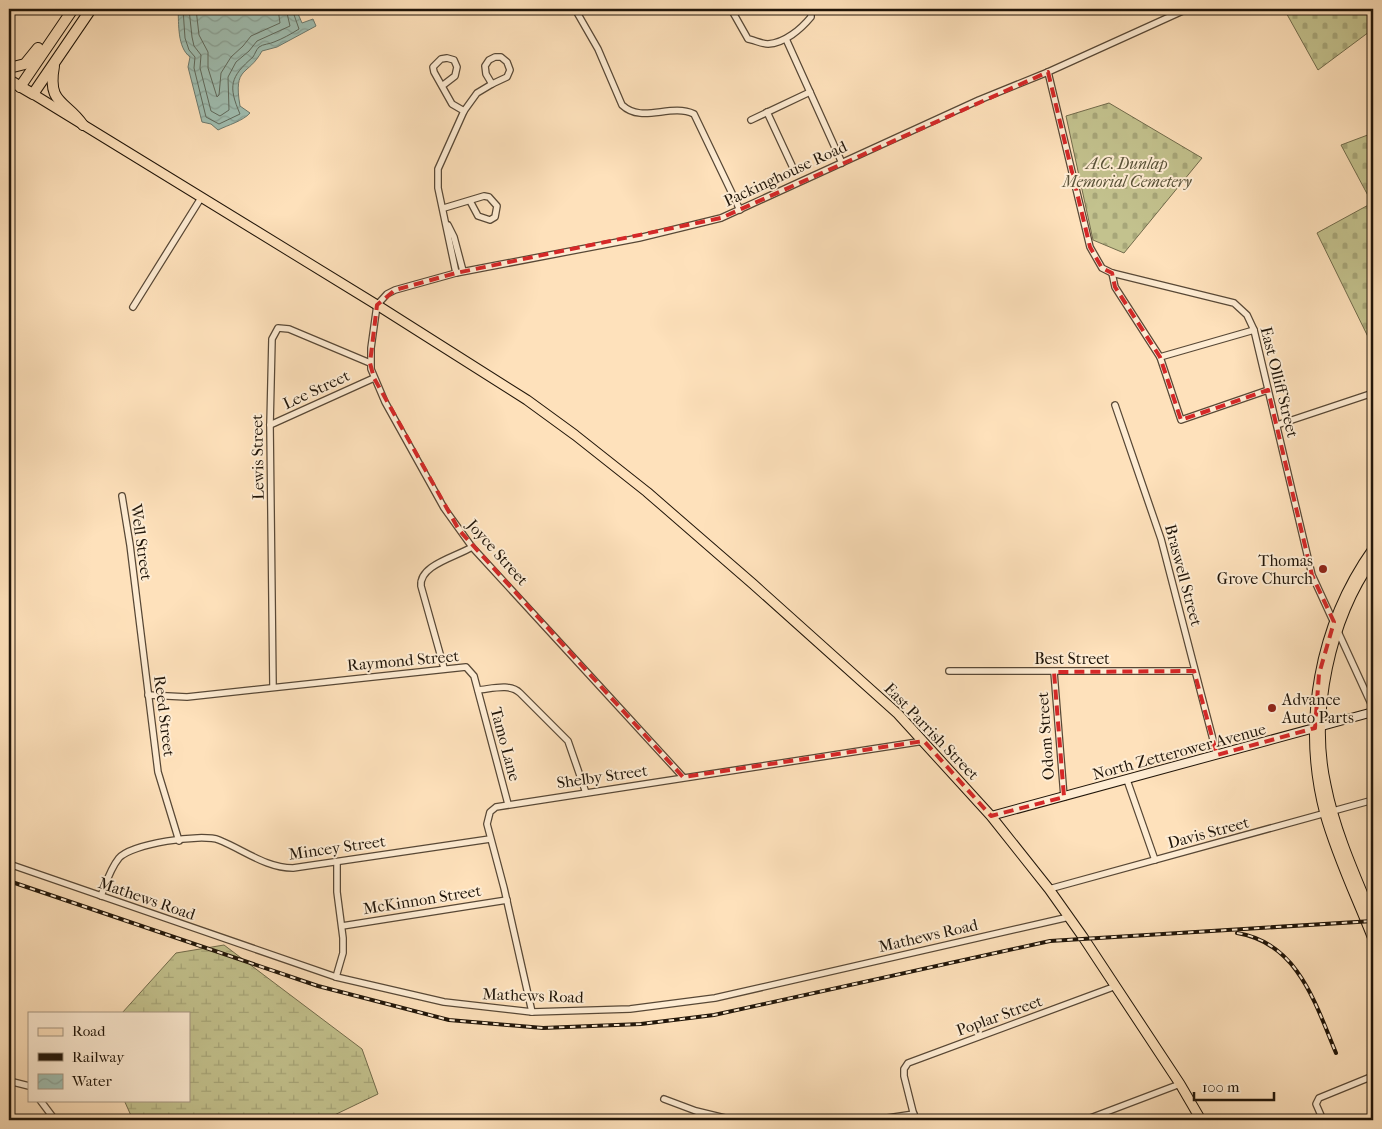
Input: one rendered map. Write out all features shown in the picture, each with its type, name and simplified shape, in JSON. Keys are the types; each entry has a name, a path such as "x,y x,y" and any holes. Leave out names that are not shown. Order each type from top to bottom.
{"highway":[{"path":"9,68 25,64 32,57 66,9"},
{"path":"20,87 73,9"},
{"path":"9,80 32,94 91,9"},
{"path":"55,61 52,80 54,92 60,103 76,116 83,126"}],"main road":[{"name":"East Parrish Street","path":"32,94 491,376 568,429 647,492 746,578 869,688 924,741 991,816 1050,889 1116,986 1180,1084 1201,1120"},
{"path":"1373,549 1349,589 1336,626 1318,727 1329,813 1373,939"},
{"path":"1336,626 1373,560"},
{"path":"1329,813 1373,918"}],"street":[{"path":"575,9 598,49 622,105 628,111 644,114 673,109 685,110 694,114 740,210"},
{"path":"731,9 748,39 768,44 786,39 802,27 811,17 811,9"},
{"name":"Packinghouse Road","path":"378,305 395,290 463,271 686,228 740,210 753,202 979,100 1048,72 1187,9"},
{"path":"786,39 842,163"},
{"path":"456,273 448,238 444,208 438,188 438,169 464,111 477,93 506,76 510,70 507,62 501,57 489,60 485,66 486,74 492,84"},
{"path":"442,86 455,76 457,67 454,60 441,59 433,67 437,81 452,104 464,111"},
{"path":"1048,72 1090,247 1102,268 1112,274 1115,287 1160,357 1181,420 1268,390"},
{"path":"752,120 810,92"},
{"path":"767,112 794,170"},
{"path":"444,208 470,200 484,196 494,200 497,206 496,217 490,220 478,216 470,200"},
{"path":"133,307 201,198"},
{"path":"447,223 454,236 463,271"},
{"name":"East Olliff Street","path":"1112,274 1234,303 1247,315 1254,330 1312,575 1373,710"},
{"name":"Joyce Street","path":"378,305 370,363 374,378 385,402 444,508 472,547 683,777"},
{"name":"Lewis Street","path":"273,686 270,426 272,339 278,328 289,329 370,363"},
{"path":"1160,357 1254,330"},
{"name":"Lee Street","path":"270,426 374,378"},
{"path":"1277,425 1373,393"},
{"name":"Braswell Street","path":"1114,405 1161,539 1217,755"},
{"name":"Well Street","path":"122,496 135,592"},
{"path":"444,668 421,586 421,576 427,569 472,547"},
{"name":"Reed Street","path":"135,592 158,772 179,841"},
{"name":"Raymond Street","path":"148,695 187,697 461,666 469,668 474,676 478,690"},
{"name":"Best Street","path":"949,671 1194,671"},
{"name":"Odom Street","path":"1054,672 1064,797"},
{"path":"478,690 515,688 568,741 586,792"},
{"name":"Tamo Lane","path":"478,690 508,804"},
{"name":"North Zetterower Avenue","path":"991,816 1318,727 1373,710"},
{"name":"Shelby Street","path":"532,1012 507,900 487,824 490,812 496,807 924,741"},
{"path":"1127,780 1155,860"},
{"name":"Davis Street","path":"1050,889 1373,800"},
{"name":"Mincey Street","path":"102,896 111,870 124,853 141,846 216,839 284,868 302,868 490,839"},
{"path":"336,977 343,953 342,926 337,892 337,863"},
{"name":"Mathews Road","path":"9,864 336,977 444,1002 532,1012 630,1009 715,998 1069,917"},
{"name":"McKinnon Street","path":"342,926 507,900"},
{"name":"Poplar Street","path":"914,1117 905,1080 904,1069 908,1064 1116,986"},
{"path":"1323,1120 1316,1104 1320,1098 1373,1076"},
{"path":"9,1080 28,1086"},
{"path":"1089,1120 1180,1084"},
{"path":"664,1100 696,1112 733,1120"},
{"path":"42,1102 55,1120"},
{"path":"874,1120 914,1117"}],"highlighted area":[{"path":"1048,72 1090,247 1102,268 1112,273 1115,287 1160,357 1181,420 1268,390 1312,575 1334,622 1319,674 1315,728 1217,755 1194,671 1054,672 1064,797 991,816 924,741 683,777 459,530 374,378 370,363 377,305 395,290 456,273 721,218"}],"green space":[{"path":"1284,9 1373,9 1373,29 1318,70"},
{"name":"A.C. Dunlap Memorial Cemetery","path":"1109,103 1202,158 1124,253 1093,240 1066,116"},
{"path":"1373,133 1373,347 1317,233 1372,203 1341,145"},
{"path":"224,945 362,1049 378,1094 324,1120 133,1120 125,1102 190,1102 190,1012 123,1012 176,953"}],"water":[{"path":"178,9 296,9 302,23 313,19 316,26 277,47 262,51 240,77 238,93 240,106 250,113 239,121 218,130 211,124 202,122 188,67 190,57 186,53 181,41"}],"railway":[{"path":"9,881 318,986 449,1020 543,1028 641,1024 714,1015 1050,941 1373,921"},
{"path":"1237,933 1258,939 1275,949 1290,962 1312,996 1336,1053"}],"place":[{"name":"Thomas Grove Church","path":"1323,569"},
{"name":"Advance Auto Parts","path":"1272,708"}]}
